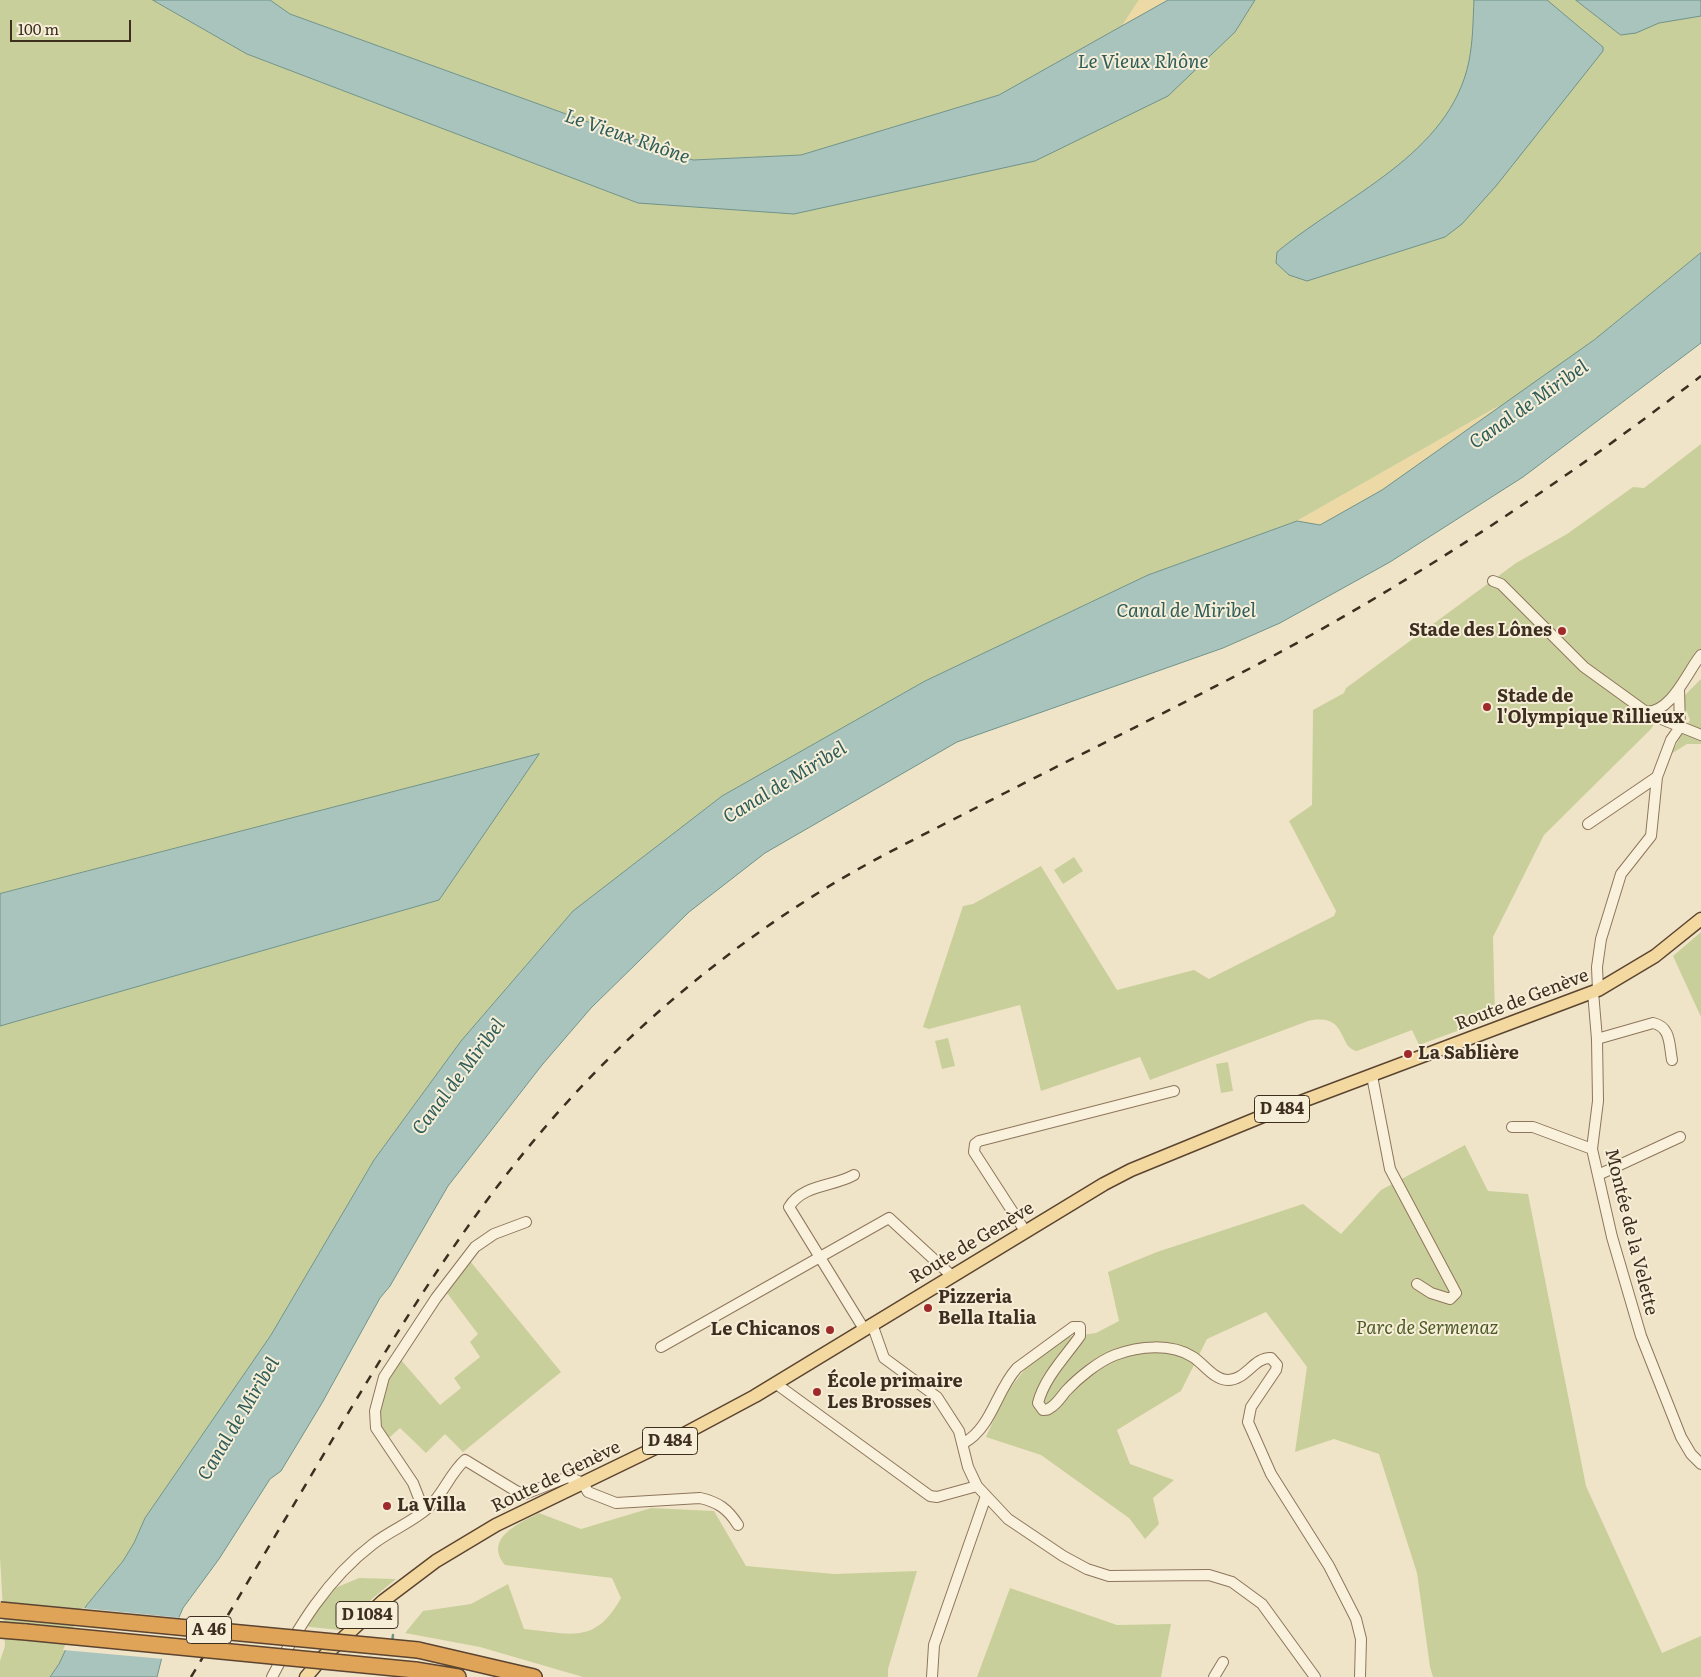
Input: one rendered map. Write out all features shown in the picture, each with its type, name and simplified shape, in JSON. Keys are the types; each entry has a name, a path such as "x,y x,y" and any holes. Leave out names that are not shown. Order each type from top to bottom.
{"highway":[{"name":"A 46","path":"0,1610 418,1650 534,1677"},
{"name":"A 46","path":"0,1631 414,1670 458,1677"}],"main road":[{"name":"Route de Genève","path":"306,1677 323,1657 383,1601 436,1562 496,1525 684,1434 776,1383 1025,1231 1131,1170 1255,1119 1596,991 1655,956 1701,919"}],"street":[{"path":"1493,581 1501,584 1584,667 1646,712 1701,735"},
{"path":"1646,712 1660,709 1678,689 1701,655"},
{"path":"1678,689 1680,727"},
{"name":"Montée de la Velette","path":"1680,727 1671,740 1657,777 1651,836 1621,874 1601,939 1596,991 1598,1101 1592,1150 1623,1279 1641,1336 1681,1437 1691,1454 1701,1464"},
{"path":"1588,824 1657,777"},
{"path":"1597,1039 1653,1023 1659,1024 1668,1033 1672,1060"},
{"path":"1372,1076 1390,1169 1456,1293 1450,1299 1431,1293 1417,1284"},
{"path":"1025,1231 974,1152 975,1144 979,1141 1174,1091"},
{"path":"1512,1127 1532,1127 1592,1150"},
{"path":"1598,1176 1680,1137"},
{"path":"854,1175 802,1194 792,1202 790,1211 818,1257 868,1327 884,1358 937,1397 959,1431 964,1443 968,1468 977,1486 986,1496 1008,1519 1063,1556 1087,1569 1109,1576 1208,1576 1232,1582 1262,1604 1315,1677"},
{"path":"661,1347 889,1218 952,1276"},
{"path":"424,1511 413,1483 376,1428 374,1418 379,1391 390,1366 468,1254 485,1238 526,1222"},
{"path":"964,1443 982,1429 1010,1376 1028,1358 1072,1327 1080,1328 1080,1336 1054,1371 1040,1396 1038,1402 1043,1410 1048,1410 1053,1406 1067,1390 1105,1360 1136,1349 1174,1350 1194,1357 1217,1376 1229,1380 1243,1374 1262,1360 1271,1358 1278,1365 1251,1407 1248,1422 1271,1474 1329,1566 1356,1618 1361,1639 1360,1677"},
{"path":"776,1383 930,1496 937,1497 977,1486"},
{"path":"272,1677 301,1624 329,1586 372,1544 424,1511 465,1460 516,1491 525,1494 568,1477 583,1483 588,1492 616,1503 700,1498 710,1500 727,1509 738,1525"},
{"path":"932,1677 934,1645 986,1496"},
{"path":"1214,1677 1223,1662"}],"green space":[{"path":"0,0 153,0 247,54 638,203 1235,32 1255,0 1701,0 1701,253 1594,340 1504,405 1495,408 1297,521 1148,575 925,681 722,796 573,911 461,1041 374,1160 271,1335 145,1518 134,1543 123,1561 86,1606 59,1664 50,1677 0,1677 0,1661 5,1646 0,1557 0,1026 439,900 538,755 0,894"},
{"path":"270,0 1139,0 1122,26 999,95 801,155 693,160 290,14"},
{"path":"1701,444 1701,649 1651,729 1544,835 1493,937 1495,1017 1419,1045 1412,1030 1357,1051 1347,1044 1336,1026 1330,1021 1308,1021 1150,1080 1140,1057 1041,1091 1020,1005 929,1029 923,1027 963,906 973,904 1041,866 1117,990 1194,970 1209,979 1334,916 1336,911 1289,821 1312,805 1313,710 1344,693 1346,688 1516,563 1567,534 1633,487 1644,488"},
{"path":"1701,679 1701,744 1687,744 1671,754 1690,720 1685,707 1684,696"},
{"path":"1074,857 1083,871 1063,884 1054,870"},
{"path":"1701,932 1701,1017 1673,956"},
{"path":"948,1038 955,1066 942,1069 935,1041"},
{"path":"1228,1062 1233,1091 1221,1093 1216,1064"},
{"name":"Parc de Sermenaz","path":"1465,1145 1488,1191 1528,1194 1586,1486 1662,1653 1701,1636 1701,1677 1433,1677 1417,1573 1379,1454 1334,1439 1295,1452 1307,1367 1266,1312 1207,1339 1181,1391 1117,1430 1130,1464 1174,1480 1153,1498 1159,1524 1145,1539 1129,1518 1041,1455 986,1437 1006,1393 1026,1368 1068,1337 1096,1333 1119,1321 1108,1272 1157,1252 1303,1204 1341,1234 1381,1190"},
{"path":"470,1261 561,1372 463,1452 445,1434 426,1453 400,1428 390,1437 382,1434 377,1421 387,1376 400,1360 402,1361 440,1405 461,1388 454,1378 480,1357 470,1342 478,1334 447,1293"},
{"path":"651,1508 714,1511 746,1566 834,1574 917,1571 888,1669 888,1677 583,1677 480,1647 405,1633 423,1611 471,1604 508,1584 524,1629 568,1634 591,1630 601,1624 621,1598 612,1578 505,1565 499,1555 498,1547 501,1539 514,1527 539,1513 581,1529"},
{"path":"359,1578 396,1579 340,1630 310,1627 304,1624 316,1596"},
{"path":"1010,1588 1117,1625 1171,1624 1161,1677 977,1677"}],"sand":[{"path":"1139,0 1168,0 1122,26"},
{"path":"1504,405 1383,490 1320,525 1297,521 1495,408"}],"water":[{"name":"Le Vieux Rhône","path":"153,0 270,0 290,14 693,160 801,155 999,95 1168,0 1255,0 1235,32 1168,96 1035,161 794,214 638,203 247,54"},
{"path":"1474,0 1547,0 1603,47 1603,51 1496,186 1462,224 1445,237 1307,281 1289,275 1276,263 1277,252 1391,171 1418,148 1440,123 1458,94 1469,61"},
{"path":"1576,0 1701,0 1701,16 1659,23 1636,33 1621,35"},
{"name":"Canal de Miribel","path":"1701,253 1701,343 1523,477 1390,562 1280,623 1223,648 957,742 765,853 689,912 591,1008 542,1065 448,1186 390,1286 380,1298 322,1403 281,1471 270,1479 219,1559 183,1608 162,1657 157,1677 50,1677 59,1664 86,1606 123,1561 134,1543 145,1518 271,1335 374,1160 461,1041 573,911 722,796 925,681 1148,575 1297,521 1320,525 1382,490 1594,340"},
{"path":"539,754 439,900 0,1026 0,894"}],"pier":[{"path":"82,1608 182,1618 164,1659 63,1650"}],"waterway":[{"path":"392,1643 393,1635"}],"railway":[{"path":"191,1677 372,1374 440,1266 476,1215 555,1116 598,1069 666,1005 751,938 853,872 1281,652 1405,580 1527,502 1701,376"}],"place":[{"name":"Stade des Lônes","path":"1562,631"},
{"name":"Stade de l'Olympique Rillieux","path":"1487,707"},
{"name":"La Sablière","path":"1408,1054"},
{"name":"Pizzeria Bella Italia","path":"928,1308"},
{"name":"Le Chicanos","path":"830,1330"},
{"name":"École primaire Les Brosses","path":"817,1392"},
{"name":"La Villa","path":"387,1506"}]}
